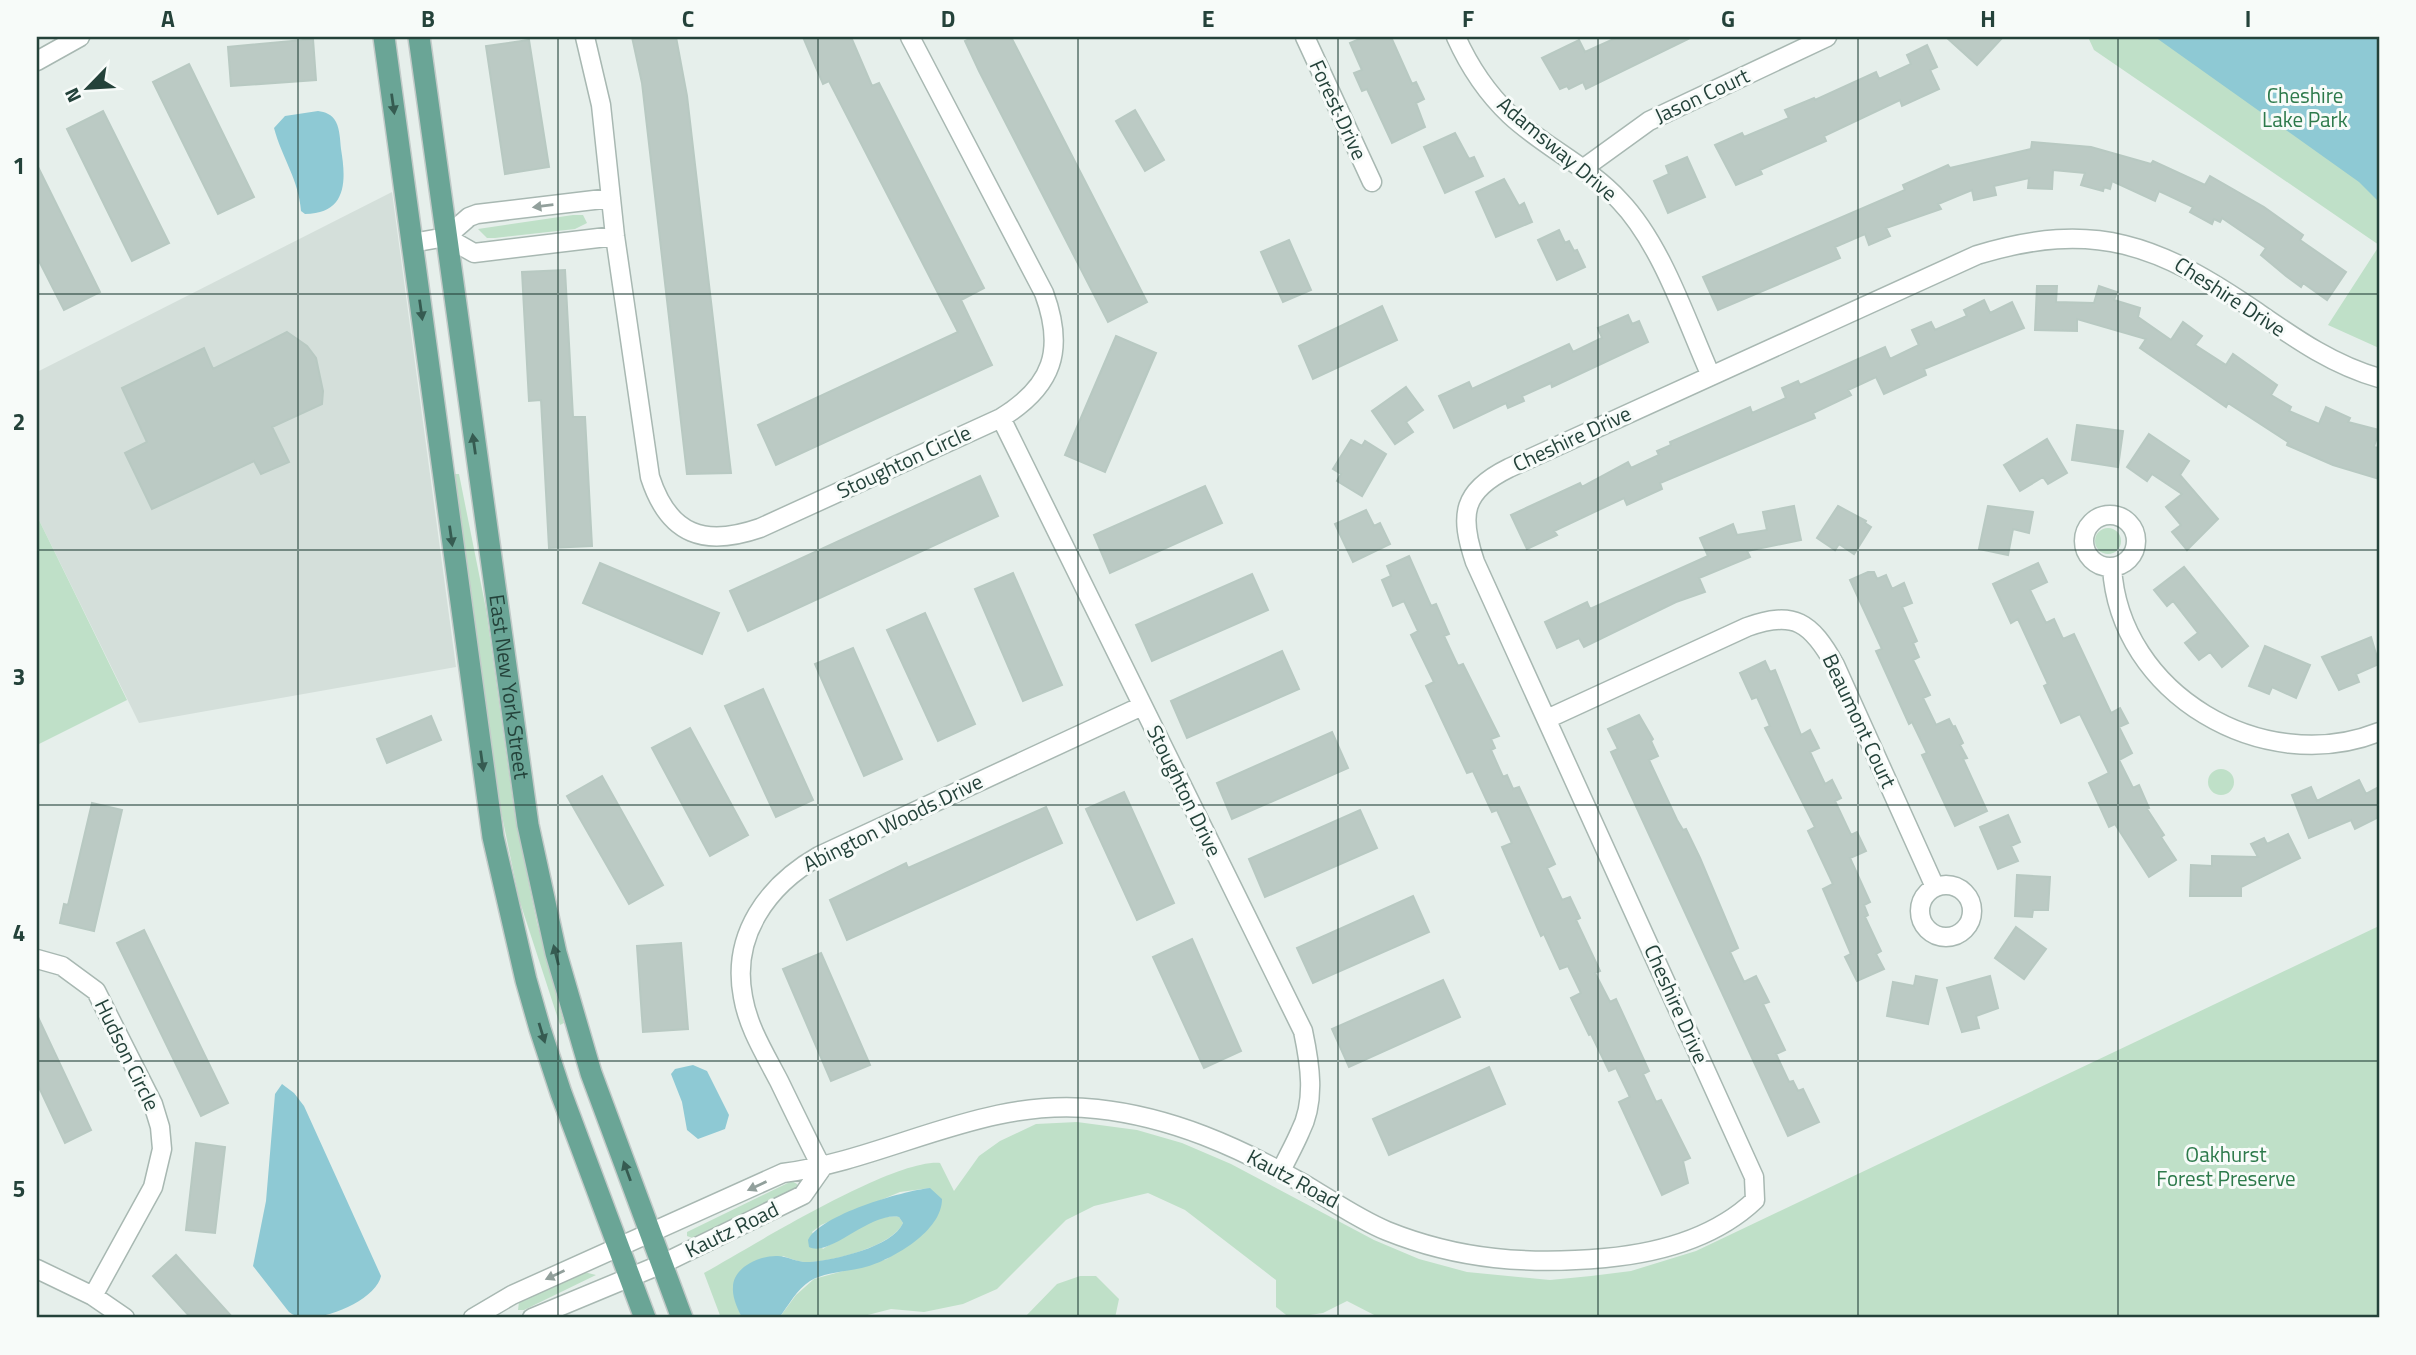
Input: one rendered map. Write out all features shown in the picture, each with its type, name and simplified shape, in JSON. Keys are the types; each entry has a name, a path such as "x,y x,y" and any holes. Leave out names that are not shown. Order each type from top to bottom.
{"main road":[{"name":"East New York Street","path":"384,37 493,837 540,1029 645,1318"},
{"name":"East New York Street","path":"419,37 528,825 573,1017 682,1318"}],"street":[{"path":"37,61 80,37"},
{"name":"Stoughton Circle","path":"585,37 600,105 615,236 650,477 656,495 670,516 700,537 722,538 760,528 1001,418 1025,403 1040,388 1054,349 1054,320 1044,293 910,37"},
{"name":"Forest Drive","path":"1305,37 1372,182"},
{"name":"Adamsway Drive","path":"1456,37 1481,82 1496,101 1526,128 1584,168 1622,203 1646,237 1711,376"},
{"name":"Jason Court","path":"1584,168 1649,121 1827,37"},
{"path":"412,243 446,237 469,217 477,214 611,198"},
{"path":"446,237 474,253 615,236"},
{"name":"Cheshire Drive","path":"1755,1200 1754,1177 1475,562 1467,537 1467,505 1477,488 1492,476 1711,376 1977,255 2012,244 2062,238 2096,240 2160,253 2201,274 2332,361 2379,378"},
{"name":"Stoughton Drive","path":"1001,418 1303,1031 1310,1060 1310,1097 1302,1129 1281,1171"},
{"path":"2112,567 2113,589 2120,612 2142,654 2173,692 2203,714 2269,741 2286,744 2327,745 2379,732"},
{"name":"Beaumont Court","path":"1547,719 1747,627 1778,617 1794,620 1824,644 1935,887"},
{"name":"Abington Woods Drive","path":"822,1168 752,1027 743,997 741,965 748,931 760,908 778,885 819,856 1142,706"},
{"name":"Hudson Circle","path":"37,959 62,966 96,991 153,1104 160,1127 162,1149 153,1187 93,1296"},
{"name":"Kautz Road","path":"473,1318 512,1295 617,1247 651,1235 783,1173 822,1168 970,1119 1046,1107 1096,1108 1166,1121 1217,1139 1281,1171 1385,1230 1447,1252 1503,1262 1556,1263 1635,1255 1717,1228 1755,1200"},
{"name":"Kautz Road","path":"532,1318 662,1264 803,1195 822,1168"},
{"path":"37,1269 93,1296 125,1318"}],"shaded area":[{"path":"392,192 456,667 139,723 37,516 37,372"}],"green space":[{"name":"Cheshire Lake Park","path":"2088,37 2379,37 2379,245 2094,50"},
{"path":"583,215 587,223 575,229 495,238 487,238 478,229"},
{"path":"2379,246 2379,348 2328,325"},
{"path":"454,474 459,474 486,609 515,816 537,923 564,1023 560,1025 519,899 501,811"},
{"path":"37,516 127,700 37,745"},
{"path":"2108,528 2117,532 2121,541 2117,550 2108,554 2099,550 2095,541 2099,532"},
{"path":"2221,769 2230,773 2234,782 2230,791 2221,795 2212,791 2208,782 2212,773"},
{"name":"Oakhurst Forest Preserve","path":"2379,926 2379,1318 1380,1318 1347,1301 1323,1313 1290,1318 1276,1307 1276,1280 1185,1210 1148,1193 1094,1206 1066,1220 997,1289 963,1304 924,1312 891,1309 856,1318 779,1318 796,1295 814,1279 887,1259 927,1229 930,1188 900,1192 821,1225 812,1232 823,1249 880,1218 899,1217 903,1223 888,1239 862,1251 807,1262 783,1256 735,1300 742,1318 721,1318 704,1273 822,1207 889,1175 918,1166 940,1163 954,1191 979,1156 1000,1141 1036,1124 1077,1122 1137,1130 1182,1143 1231,1164 1374,1240 1419,1259 1467,1272 1550,1280 1631,1271 1696,1251"},
{"path":"792,1181 797,1184 799,1191 695,1239 687,1236 687,1232"},
{"path":"584,1272 596,1275 524,1310 518,1310 519,1302"},
{"path":"1080,1276 1096,1276 1119,1299 1115,1318 1024,1318 1057,1284"}],"water":[{"path":"2155,37 2379,37 2379,202 2359,182"},
{"path":"318,111 330,115 337,125 343,160 343,183 337,201 329,208 305,214 301,211 294,179 274,128 285,116"},
{"path":"693,1065 707,1071 729,1115 725,1129 698,1139 687,1130 682,1102 671,1074 675,1069"},
{"path":"282,1084 294,1093 304,1106 381,1276 367,1295 326,1315 299,1316 289,1312 253,1266 266,1201 275,1094"},
{"path":"930,1188 942,1199 940,1211 934,1222 915,1242 891,1257 869,1266 824,1275 810,1281 797,1293 779,1318 742,1318 734,1299 733,1287 734,1280 743,1268 756,1260 771,1256 806,1262 862,1251 888,1239 897,1231 903,1223 899,1217 875,1221 818,1249 809,1247 808,1240 828,1222 844,1213 882,1199"}],"building":[{"path":"632,37 676,37 687,96 731,473 687,474 642,83"},
{"path":"803,37 851,37 872,86 879,83 984,288 961,300 992,365 776,465 758,425 958,332 829,81 823,84"},
{"path":"974,37 1011,37 1147,302 1108,322 979,71 965,41"},
{"path":"1364,37 1391,37 1412,84 1416,82 1424,99 1416,103 1425,127 1392,143 1367,89 1362,91 1354,73 1362,70 1350,43"},
{"path":"1618,37 1692,37 1586,89 1583,82 1569,89 1567,86 1560,89 1542,58 1579,40 1585,52"},
{"path":"1946,37 2003,37 1977,65"},
{"path":"313,39 316,80 231,86 228,47"},
{"path":"529,40 549,167 505,174 486,46"},
{"path":"1927,45 1937,67 1930,70 1939,89 1902,106 1900,100 1824,136 1826,141 1760,170 1762,174 1736,185 1715,145 1742,133 1744,137 1789,118 1785,110 1814,98 1815,100 1876,72 1879,79 1911,64 1907,55"},
{"path":"189,64 254,197 218,214 153,82"},
{"path":"1135,110 1164,160 1145,171 1116,121"},
{"path":"103,111 169,243 132,261 67,129"},
{"path":"1455,133 1469,159 1474,157 1483,176 1445,193 1424,147"},
{"path":"2032,142 2091,147 2151,164 2153,161 2205,185 2210,176 2264,207 2303,235 2300,240 2346,272 2327,300 2303,283 2301,287 2286,276 2261,255 2266,248 2222,218 2220,222 2214,219 2212,224 2190,212 2193,207 2159,191 2155,201 2112,181 2110,189 2104,187 2103,191 2081,185 2085,173 2053,170 2052,189 2028,188 2029,178 1994,186 1996,195 1974,200 1972,190 1938,204 1941,209 1886,228 1890,236 1869,245 1865,234 1835,247 1840,258 1718,310 1703,277 1905,190 1903,185 1948,165 1950,168 2031,149"},
{"path":"1687,157 1705,197 1668,213 1654,181 1669,174 1666,166"},
{"path":"37,165 100,292 64,310 37,257"},
{"path":"1504,179 1519,206 1524,203 1532,222 1496,237 1476,192"},
{"path":"1559,230 1565,243 1569,241 1574,251 1577,250 1585,267 1557,280 1538,240"},
{"path":"1289,240 1311,290 1283,302 1261,252"},
{"path":"565,270 573,417 585,417 592,546 549,548 541,400 529,401 522,272"},
{"path":"2037,286 2057,286 2056,302 2094,303 2099,286 2117,292 2114,300 2140,308 2138,317 2171,340 2183,322 2202,336 2195,345 2226,365 2233,354 2277,385 2271,395 2291,407 2289,411 2319,424 2326,407 2350,418 2348,422 2379,430 2374,447 2379,448 2379,479 2333,465 2287,445 2288,442 2228,403 2226,407 2140,348 2146,339 2077,319 2077,331 2035,330"},
{"path":"1984,300 1990,313 2012,302 2024,328 1924,369 1926,375 1884,394 1876,377 1848,390 1851,395 1813,413 1815,418 1660,483 1662,489 1627,505 1624,498 1554,531 1557,535 1527,549 1511,515 1580,483 1582,487 1628,462 1631,468 1659,455 1657,451 1671,445 1670,442 1750,407 1752,413 1786,398 1782,388 1798,381 1800,385 1885,347 1890,359 1919,345 1912,330 1931,322 1935,330 1967,316 1964,310"},
{"path":"1382,306 1397,340 1313,379 1299,346"},
{"path":"1628,315 1632,324 1639,321 1648,342 1552,387 1551,383 1522,396 1524,401 1508,408 1506,403 1454,428 1439,396 1469,382 1472,389 1569,344 1573,352 1602,338 1598,328"},
{"path":"287,332 307,346 316,358 323,391 322,404 272,427 289,462 261,474 254,461 152,509 125,453 147,442 122,388 204,348 213,369"},
{"path":"1116,336 1156,353 1105,472 1065,455"},
{"path":"1406,387 1423,410 1406,422 1413,432 1395,444 1372,411"},
{"path":"2077,425 2123,431 2118,467 2072,460"},
{"path":"2149,434 2189,461 2180,475 2218,519 2187,550 2172,532 2181,525 2166,507 2182,494 2152,474 2147,481 2127,467"},
{"path":"2047,439 2067,473 2048,484 2043,477 2020,491 2004,465"},
{"path":"1351,440 1362,446 1365,441 1386,454 1362,496 1337,481 1341,474 1333,469"},
{"path":"980,476 998,516 748,631 730,591"},
{"path":"1205,486 1222,523 1110,573 1094,535"},
{"path":"1794,506 1801,540 1747,551 1750,557 1699,578 1705,592 1676,602 1584,647 1579,638 1557,648 1545,622 1587,602 1590,609 1708,556 1700,538 1733,524 1737,535 1767,530 1763,512"},
{"path":"1838,506 1866,521 1871,527 1854,554 1839,544 1835,550 1817,538"},
{"path":"1988,506 2033,512 2029,533 2013,529 2008,555 1979,549"},
{"path":"1366,510 1374,526 1380,523 1390,544 1353,562 1335,524"},
{"path":"1409,556 1431,606 1436,604 1449,634 1444,636 1458,666 1463,664 1499,736 1491,739 1495,748 1491,750 1503,777 1507,775 1513,789 1519,787 1555,864 1547,868 1562,900 1570,897 1580,918 1576,920 1600,971 1595,973 1610,1002 1616,999 1649,1071 1643,1074 1656,1102 1661,1100 1690,1158 1683,1161 1688,1183 1662,1195 1619,1102 1630,1097 1616,1068 1609,1071 1591,1034 1589,1035 1571,998 1581,993 1568,966 1560,969 1544,934 1541,936 1502,847 1512,843 1497,810 1492,812 1473,771 1467,773 1426,686 1434,682 1411,635 1418,631 1404,601 1393,606 1382,580 1391,576 1387,566"},
{"path":"600,563 719,613 702,654 583,603"},
{"path":"2038,563 2047,582 2030,590 2046,623 2054,619 2063,639 2074,634 2111,713 2120,708 2128,723 2119,727 2132,753 2119,760 2133,788 2139,785 2149,808 2147,809 2176,860 2149,877 2115,824 2109,827 2089,783 2109,773 2080,714 2061,723 2044,686 2048,684 2018,619 2011,623 1993,584"},
{"path":"2184,567 2248,646 2222,667 2210,652 2199,660 2185,643 2198,633 2173,601 2167,606 2154,590"},
{"path":"1874,572 1877,579 1886,575 1892,589 1904,583 1912,603 1902,607 1917,641 1913,643 1919,657 1913,660 1930,695 1923,698 1936,725 1949,719 1953,727 1955,726 1967,758 1963,759 1987,811 1955,826 1922,755 1927,753 1912,722 1909,724 1876,651 1882,649 1850,580"},
{"path":"1013,573 1062,685 1023,701 975,589"},
{"path":"1252,574 1268,610 1152,661 1136,625"},
{"path":"925,613 975,724 938,741 887,630"},
{"path":"2371,637 2379,664 2356,674 2359,682 2339,690 2322,657"},
{"path":"2265,646 2310,665 2296,698 2272,687 2269,694 2249,686"},
{"path":"853,648 902,759 864,776 815,664"},
{"path":"1282,651 1299,689 1187,738 1171,701"},
{"path":"1765,661 1770,672 1775,670 1801,735 1810,730 1819,748 1810,752 1825,784 1832,780 1841,798 1835,801 1851,835 1857,832 1866,851 1850,858 1870,902 1864,905 1868,915 1865,917 1881,951 1876,954 1884,969 1857,981 1845,957 1851,954 1823,889 1833,884 1808,831 1815,827 1765,728 1770,726 1757,697 1752,699 1740,673"},
{"path":"763,689 813,800 776,817 725,706"},
{"path":"1639,715 1653,739 1651,741 1658,756 1649,760 1677,820 1683,830 1686,829 1700,858 1738,948 1730,952 1744,982 1756,976 1769,1002 1763,1004 1785,1050 1776,1054 1789,1082 1793,1081 1798,1091 1803,1089 1819,1122 1788,1136 1611,752 1618,749 1608,729"},
{"path":"431,716 441,740 387,763 377,739"},
{"path":"690,728 748,835 710,856 652,748"},
{"path":"1332,732 1348,768 1232,819 1217,783"},
{"path":"602,776 663,885 629,904 567,796"},
{"path":"2359,780 2366,794 2379,787 2379,817 2355,829 2351,820 2309,838 2292,795 2311,787 2317,801"},
{"path":"1124,792 1174,903 1137,920 1086,809"},
{"path":"92,803 122,810 94,931 60,923 64,904 68,905"},
{"path":"1046,807 1062,843 847,940 830,900 906,863 908,868"},
{"path":"1360,810 1377,848 1265,897 1249,859"},
{"path":"2008,815 2020,842 2011,846 2018,861 1998,869 1980,827"},
{"path":"2288,834 2300,858 2241,887 2241,896 2190,896 2191,865 2212,866 2212,856 2258,857 2251,844 2264,838 2267,844"},
{"path":"2017,875 2050,877 2048,910 2033,910 2032,917 2015,916"},
{"path":"1413,896 1429,932 1313,983 1297,948"},
{"path":"2016,927 2046,949 2024,979 1995,958"},
{"path":"144,930 228,1103 201,1116 117,943"},
{"path":"1192,939 1241,1051 1204,1068 1153,957"},
{"path":"681,943 688,1029 643,1032 637,946"},
{"path":"821,953 870,1065 831,1081 783,969"},
{"path":"1916,976 1937,980 1928,1024 1887,1016 1893,982 1914,986"},
{"path":"1990,976 1998,1008 1976,1016 1979,1028 1962,1032 1947,988"},
{"path":"1443,980 1460,1017 1349,1067 1332,1029"},
{"path":"37,1015 91,1130 65,1143 37,1083"},
{"path":"1489,1067 1505,1104 1389,1155 1373,1119"},
{"path":"196,1143 225,1147 215,1233 186,1230"},
{"path":"176,1255 233,1318 191,1318 153,1276"}]}
